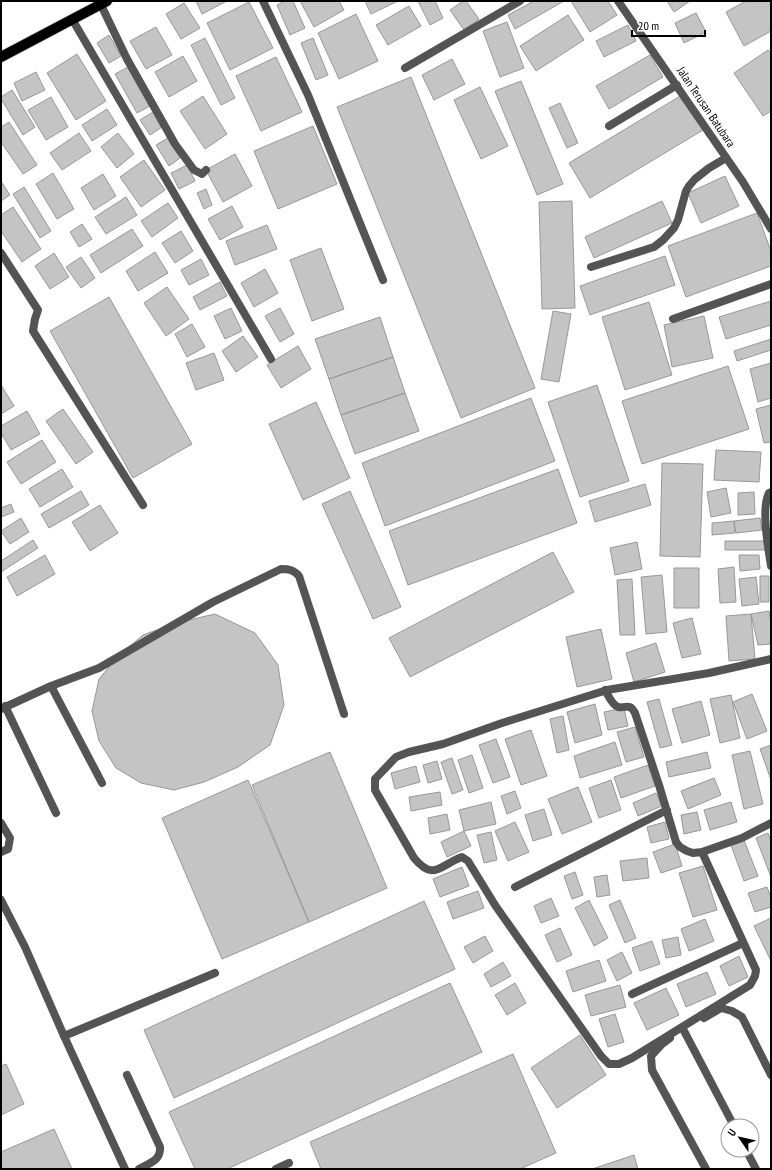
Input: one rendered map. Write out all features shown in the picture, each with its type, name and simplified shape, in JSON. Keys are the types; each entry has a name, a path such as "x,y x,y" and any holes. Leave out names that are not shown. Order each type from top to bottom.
{"main road":[{"path":"1,57 72,19 105,4"}],"street":[{"path":"263,1 308,95 383,280"},
{"path":"405,68 520,1"},
{"name":"Jalan Terusan Batubara","path":"618,1 743,182 771,229"},
{"path":"105,4 127,59 175,144 194,170 202,174 206,170"},
{"path":"72,19 271,359"},
{"path":"609,126 677,85"},
{"path":"591,268 654,247 663,240 674,228 678,220 686,191 694,179 726,158"},
{"path":"1,254 38,310 33,331 143,505"},
{"path":"673,319 771,284"},
{"path":"771,492 765,499 766,532 771,566"},
{"path":"56,813 3,708 51,686 99,668 213,602 281,569 290,569 299,576 344,714"},
{"path":"702,852 756,970 755,976 750,985 632,1058 619,1064 609,1064 600,1056 495,905 468,861 462,856 437,870 428,871 414,858 375,790 375,779 396,757 409,752 443,744 502,723 605,690 709,673 771,660"},
{"path":"51,686 102,783"},
{"path":"605,690 614,704 618,707 629,706 635,713 676,842 680,847 693,853 702,852 742,838 771,823"},
{"path":"515,888 667,810"},
{"path":"1,822 10,838 8,849 1,852"},
{"path":"1,900 26,946 64,1036 125,1169"},
{"path":"632,994 743,942"},
{"path":"64,1036 215,973"},
{"path":"706,1169 652,1070 651,1056 662,1044 683,1029 721,1008 732,1011 742,1017 771,1075"},
{"path":"683,1029 730,1118"},
{"path":"127,1075 160,1147 161,1153 159,1158 139,1169"},
{"path":"750,1158 756,1169"},
{"path":"276,1169 289,1163"}],"building":[{"path":"196,1 227,1 202,14"},
{"path":"285,1 293,1 305,28 290,35 277,5"},
{"path":"300,1 339,1 344,10 314,27"},
{"path":"365,1 398,1 371,14"},
{"path":"418,1 435,1 443,18 430,25"},
{"path":"463,1 466,1 479,19 464,30 450,10"},
{"path":"534,1 564,1 515,29 508,15"},
{"path":"571,1 608,1 617,15 590,32"},
{"path":"667,1 690,1 674,12"},
{"path":"746,1 771,1 771,31 744,46 726,12"},
{"path":"249,2 273,48 230,70 207,23"},
{"path":"184,3 200,28 181,39 166,14"},
{"path":"409,6 421,26 388,45 376,25"},
{"path":"696,13 706,32 684,43 675,23"},
{"path":"356,14 378,61 339,79 318,33"},
{"path":"568,15 584,40 536,71 520,46"},
{"path":"507,22 524,68 500,77 483,31"},
{"path":"628,25 636,41 604,57 596,41"},
{"path":"156,27 172,55 146,69 130,41"},
{"path":"109,35 121,56 109,63 97,43"},
{"path":"205,38 235,98 221,105 191,45"},
{"path":"313,38 328,75 316,80 301,43"},
{"path":"768,50 771,54 771,111 763,116 734,73"},
{"path":"77,54 106,101 76,120 47,73"},
{"path":"650,55 663,77 609,109 596,86"},
{"path":"183,56 197,81 169,97 155,72"},
{"path":"276,57 302,112 261,131 236,76"},
{"path":"452,59 465,84 434,100 422,75"},
{"path":"128,67 150,106 137,113 115,74"},
{"path":"36,72 45,90 22,101 14,83"},
{"path":"411,77 535,388 461,418 337,107"},
{"path":"521,81 563,184 537,195 495,91"},
{"path":"480,87 508,146 481,159 454,100"},
{"path":"12,90 35,127 23,135 1,99 1,97"},
{"path":"682,95 703,130 590,198 569,163"},
{"path":"203,96 227,134 205,149 180,111"},
{"path":"51,97 68,127 46,140 28,110"},
{"path":"560,103 578,143 567,148 549,108"},
{"path":"107,109 117,125 92,141 82,125"},
{"path":"153,112 162,127 150,135 140,120"},
{"path":"9,122 37,165 23,174 1,142 1,127"},
{"path":"313,126 337,184 278,209 254,151"},
{"path":"79,133 91,151 62,170 50,153"},
{"path":"118,133 134,154 117,168 101,147"},
{"path":"168,138 180,158 169,166 156,145"},
{"path":"235,154 252,186 223,202 206,170"},
{"path":"144,160 165,190 141,207 120,177"},
{"path":"187,165 195,181 179,189 171,173"},
{"path":"53,173 74,209 57,219 36,184"},
{"path":"103,174 116,196 94,210 81,188"},
{"path":"725,176 739,206 701,223 688,193"},
{"path":"1,181 10,195 1,201"},
{"path":"24,187 51,231 40,238 13,194"},
{"path":"206,189 212,205 204,209 197,193"},
{"path":"126,197 137,215 106,234 95,217"},
{"path":"572,201 575,308 542,309 539,202"},
{"path":"662,201 672,223 594,258 585,237"},
{"path":"168,203 178,218 152,237 141,221"},
{"path":"232,206 243,227 220,240 208,219"},
{"path":"13,207 41,249 22,262 1,231 1,215"},
{"path":"757,213 771,251 771,266 686,297 668,246"},
{"path":"82,224 92,239 79,247 70,232"},
{"path":"267,225 277,249 235,265 226,241"},
{"path":"132,229 143,246 101,273 90,255"},
{"path":"181,231 193,251 175,263 162,243"},
{"path":"321,248 344,309 312,321 290,260"},
{"path":"155,252 168,273 138,291 126,271"},
{"path":"54,253 69,277 50,289 35,266"},
{"path":"665,256 675,285 590,315 580,286"},
{"path":"81,257 95,278 81,288 66,267"},
{"path":"201,259 209,275 189,285 181,270"},
{"path":"265,269 278,293 254,307 241,283"},
{"path":"220,282 227,296 200,310 193,297"},
{"path":"167,287 189,319 166,336 144,303"},
{"path":"109,297 192,444 133,478 50,331"},
{"path":"771,301 771,325 726,339 719,317"},
{"path":"649,302 672,375 625,390 602,317"},
{"path":"231,308 242,331 225,339 214,316"},
{"path":"280,308 294,334 280,342 265,316"},
{"path":"553,311 571,314 559,382 541,379"},
{"path":"704,316 713,358 672,367 664,325"},
{"path":"380,317 393,357 329,379 315,339"},
{"path":"192,324 205,347 187,357 175,334"},
{"path":"243,336 258,357 236,372 222,351"},
{"path":"771,339 771,350 737,361 734,351"},
{"path":"298,346 311,369 281,388 267,365"},
{"path":"214,353 224,380 196,390 186,363"},
{"path":"393,357 405,393 341,415 329,379"},
{"path":"771,363 771,398 758,402 750,369"},
{"path":"728,366 749,429 642,464 622,401"},
{"path":"1,385 14,406 1,414"},
{"path":"597,385 629,481 580,497 548,402"},
{"path":"405,393 419,431 355,454 341,415"},
{"path":"531,398 555,461 385,526 362,463"},
{"path":"316,402 350,478 303,500 269,424"},
{"path":"771,405 771,442 764,443 756,409"},
{"path":"63,409 93,452 76,464 46,421"},
{"path":"27,411 40,434 11,450 1,433 1,426"},
{"path":"42,440 56,462 21,484 7,462"},
{"path":"716,450 761,452 759,482 714,480"},
{"path":"662,463 703,464 700,557 660,556"},
{"path":"62,469 73,487 40,507 29,489"},
{"path":"558,469 577,523 408,585 389,531"},
{"path":"645,484 651,505 595,522 589,501"},
{"path":"726,488 731,513 711,517 707,492"},
{"path":"81,491 89,505 49,528 41,514"},
{"path":"350,491 401,607 373,619 322,504"},
{"path":"754,492 755,514 738,515 738,493"},
{"path":"11,504 14,512 1,517 1,508"},
{"path":"100,505 118,533 90,551 72,522"},
{"path":"21,518 29,532 10,544 1,531"},
{"path":"760,518 762,530 736,533 734,521"},
{"path":"734,521 735,533 712,535 712,523"},
{"path":"33,540 38,548 1,572 1,561"},
{"path":"725,541 765,541 765,550 725,550"},
{"path":"637,542 642,569 615,575 610,548"},
{"path":"553,552 574,592 410,677 389,638"},
{"path":"45,555 55,574 17,596 7,577"},
{"path":"739,555 759,555 760,569 740,571"},
{"path":"734,567 736,602 720,603 718,569"},
{"path":"674,568 699,568 699,608 674,608"},
{"path":"662,575 667,632 646,634 641,577"},
{"path":"760,576 769,576 769,602 760,602"},
{"path":"756,577 759,604 742,606 739,579"},
{"path":"632,579 635,635 620,635 617,580"},
{"path":"769,611 771,623 771,644 758,645 751,614"},
{"path":"215,614 255,633 278,665 284,705 270,745 238,767 204,782 174,790 141,783 116,768 99,741 92,711 99,679 118,656 143,635 176,623"},
{"path":"751,614 755,659 729,661 726,616"},
{"path":"692,618 701,654 682,658 673,623"},
{"path":"601,629 612,679 577,687 566,637"},
{"path":"656,643 665,672 634,682 626,653"},
{"path":"752,694 767,731 747,739 733,702"},
{"path":"731,695 740,738 720,743 710,699"},
{"path":"659,699 672,745 660,748 647,702"},
{"path":"701,701 710,735 682,743 672,709"},
{"path":"595,704 602,735 575,743 567,712"},
{"path":"624,708 628,726 608,730 604,712"},
{"path":"563,716 569,750 557,753 550,719"},
{"path":"635,727 644,757 626,762 617,732"},
{"path":"531,730 547,776 521,785 505,739"},
{"path":"496,739 510,777 493,783 479,745"},
{"path":"615,742 622,765 580,778 574,756"},
{"path":"771,745 771,780 760,749"},
{"path":"750,751 763,804 744,809 732,755"},
{"path":"330,752 387,888 309,922 252,785"},
{"path":"707,752 711,768 669,777 666,762"},
{"path":"472,755 483,788 469,793 458,760"},
{"path":"452,758 463,790 452,794 441,762"},
{"path":"437,761 442,779 428,783 423,765"},
{"path":"648,765 655,786 621,798 614,777"},
{"path":"416,766 420,782 395,789 391,773"},
{"path":"714,778 721,795 688,809 681,791"},
{"path":"248,780 309,922 222,959 162,818"},
{"path":"611,780 621,810 599,818 589,788"},
{"path":"578,787 592,822 562,834 548,799"},
{"path":"515,791 521,808 507,814 501,796"},
{"path":"440,792 442,805 411,811 409,797"},
{"path":"656,793 662,806 638,816 633,803"},
{"path":"491,802 496,824 464,831 459,810"},
{"path":"731,802 737,822 710,830 704,810"},
{"path":"544,809 552,835 533,841 525,815"},
{"path":"697,812 701,830 684,834 681,815"},
{"path":"447,814 450,830 430,834 428,818"},
{"path":"515,822 529,852 508,861 495,831"},
{"path":"665,822 669,839 651,843 647,827"},
{"path":"464,831 471,846 447,857 441,842"},
{"path":"491,832 497,860 484,863 477,835"},
{"path":"768,833 771,841 771,877 756,838"},
{"path":"744,840 758,876 744,881 731,845"},
{"path":"675,844 682,866 661,873 653,852"},
{"path":"647,858 649,878 623,881 620,861"},
{"path":"703,866 717,910 693,917 679,873"},
{"path":"462,867 469,886 440,897 433,879"},
{"path":"575,872 583,895 572,899 564,876"},
{"path":"607,875 610,895 597,897 594,877"},
{"path":"767,887 771,898 771,907 755,912 748,893"},
{"path":"478,891 484,908 453,919 447,902"},
{"path":"551,898 559,916 541,923 534,906"},
{"path":"589,900 608,938 594,946 575,908"},
{"path":"620,900 636,938 625,943 609,905"},
{"path":"424,901 455,969 174,1098 144,1030"},
{"path":"771,918 771,961 754,926"},
{"path":"705,919 714,941 689,951 681,929"},
{"path":"560,928 572,955 557,962 545,935"},
{"path":"485,936 493,951 473,963 464,947"},
{"path":"678,937 681,955 666,958 662,940"},
{"path":"652,941 660,964 640,971 632,948"},
{"path":"622,952 632,973 617,981 607,960"},
{"path":"739,956 748,977 729,986 720,966"},
{"path":"599,960 606,981 573,992 566,971"},
{"path":"503,962 511,976 491,987 484,974"},
{"path":"707,972 716,994 686,1007 677,984"},
{"path":"450,983 482,1052 227,1169 195,1169 169,1112"},
{"path":"515,983 526,1003 507,1015 495,995"},
{"path":"620,985 626,1007 591,1016 585,995"},
{"path":"666,988 679,1015 647,1030 634,1003"},
{"path":"615,1014 624,1042 608,1047 599,1019"},
{"path":"580,1035 606,1075 557,1108 531,1068"},
{"path":"513,1054 556,1153 520,1169 321,1169 310,1142"},
{"path":"6,1064 24,1104 1,1115 1,1066"},
{"path":"54,1129 72,1169 1,1169 1,1152"},
{"path":"634,1155 638,1169 592,1169"}]}
